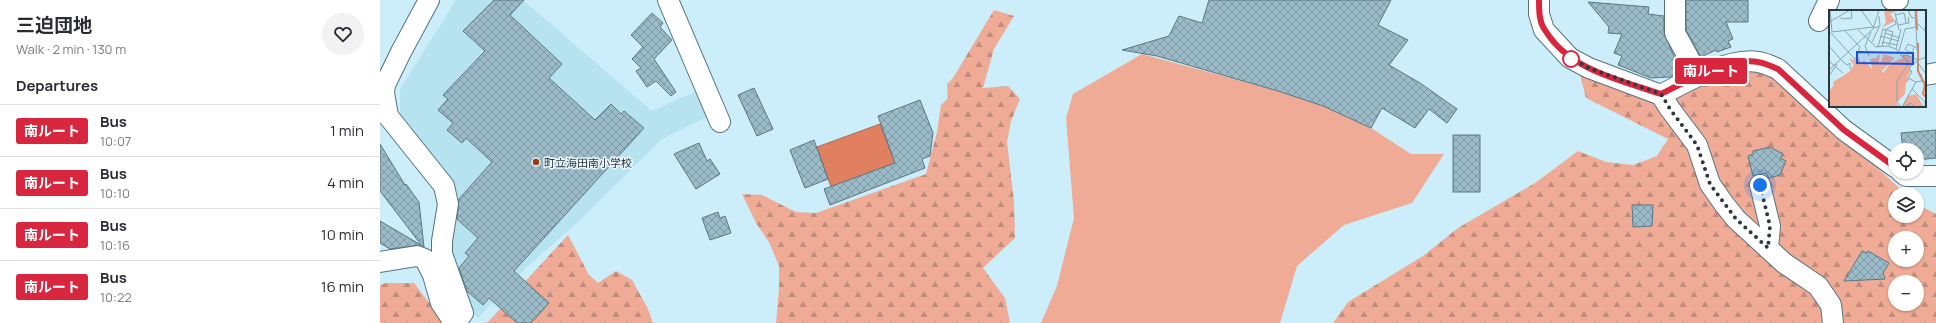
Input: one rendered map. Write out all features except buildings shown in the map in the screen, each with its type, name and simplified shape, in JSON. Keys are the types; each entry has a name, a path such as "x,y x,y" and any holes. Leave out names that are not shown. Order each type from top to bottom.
{"street":[{"path":"425,259 430,255 433,247 433,224 437,212 438,195 435,189 393,140 381,110 386,85 401,52 429,0"},
{"path":"668,0 720,122"},
{"path":"1538,0 1544,30 1570,58 1589,68 1661,94 1670,109 1697,145 1710,184 1736,219 1784,264 1818,286 1831,305 1833,323"},
{"path":"1676,0 1676,33 1698,75"},
{"path":"1819,21 1829,0"},
{"path":"1892,0 1898,0"},
{"path":"1661,94 1698,75 1741,62 1757,61 1778,69 1844,130 1888,162"},
{"path":"1926,75 1936,73"},
{"path":"380,262 417,256 425,259 433,275 441,303 451,318 459,318 463,313 442,254 442,241 448,204 444,186 388,116 381,110"},
{"path":"1924,176 1936,176"},
{"path":"1760,185 1770,226 1768,248"}],"shaded area":[{"name":"町立海田南小学校","path":"456,0 523,0 652,111 699,90 709,116 662,139 580,220 526,268 478,318 466,307 452,268 451,200 400,117 400,89"},
{"path":"880,124 895,163 831,187 817,147"}],"green space":[{"path":"994,10 1014,16 994,49 983,88 1008,86 1020,99 1011,121 1007,142 1014,202 1015,238 983,268 1005,298 1010,323 776,323 779,289 779,266 769,242 756,223 742,194 762,195 796,212 816,213 926,174 937,132 941,105 948,98 947,84 953,78"},
{"path":"1142,54 1278,91 1323,106 1371,128 1411,154 1444,154 1412,203 1344,225 1297,266 1280,323 1041,323 1057,286 1074,218 1066,118 1073,94"},
{"path":"1747,68 1774,75 1898,187 1888,187 1888,223 1924,223 1924,208 1936,214 1936,323 1333,323 1348,302 1423,256 1458,228 1535,183 1578,151 1606,162 1633,165 1657,156 1668,139 1586,98 1580,75 1594,75 1631,88 1701,82"},
{"path":"568,235 589,275 598,283 616,271 632,280 648,309 653,323 482,323 488,322"},
{"path":"386,283 414,283 443,321 456,323 380,323 380,285"}],"bus line":[{"name":"南ルート","path":"1539,0 1540,14 1544,30 1570,58 1589,68 1661,94 1698,75 1723,67 1741,62 1757,61 1767,64 1778,69 1844,130 1888,162"}],"place":[{"name":"町立海田南小学校","path":"536,162"}],"route":[{"path":"1571,59 1570,58 1589,68 1661,94 1670,109 1697,145 1704,162 1710,184 1736,219 1768,248 1770,241 1770,226 1760,185"}]}
